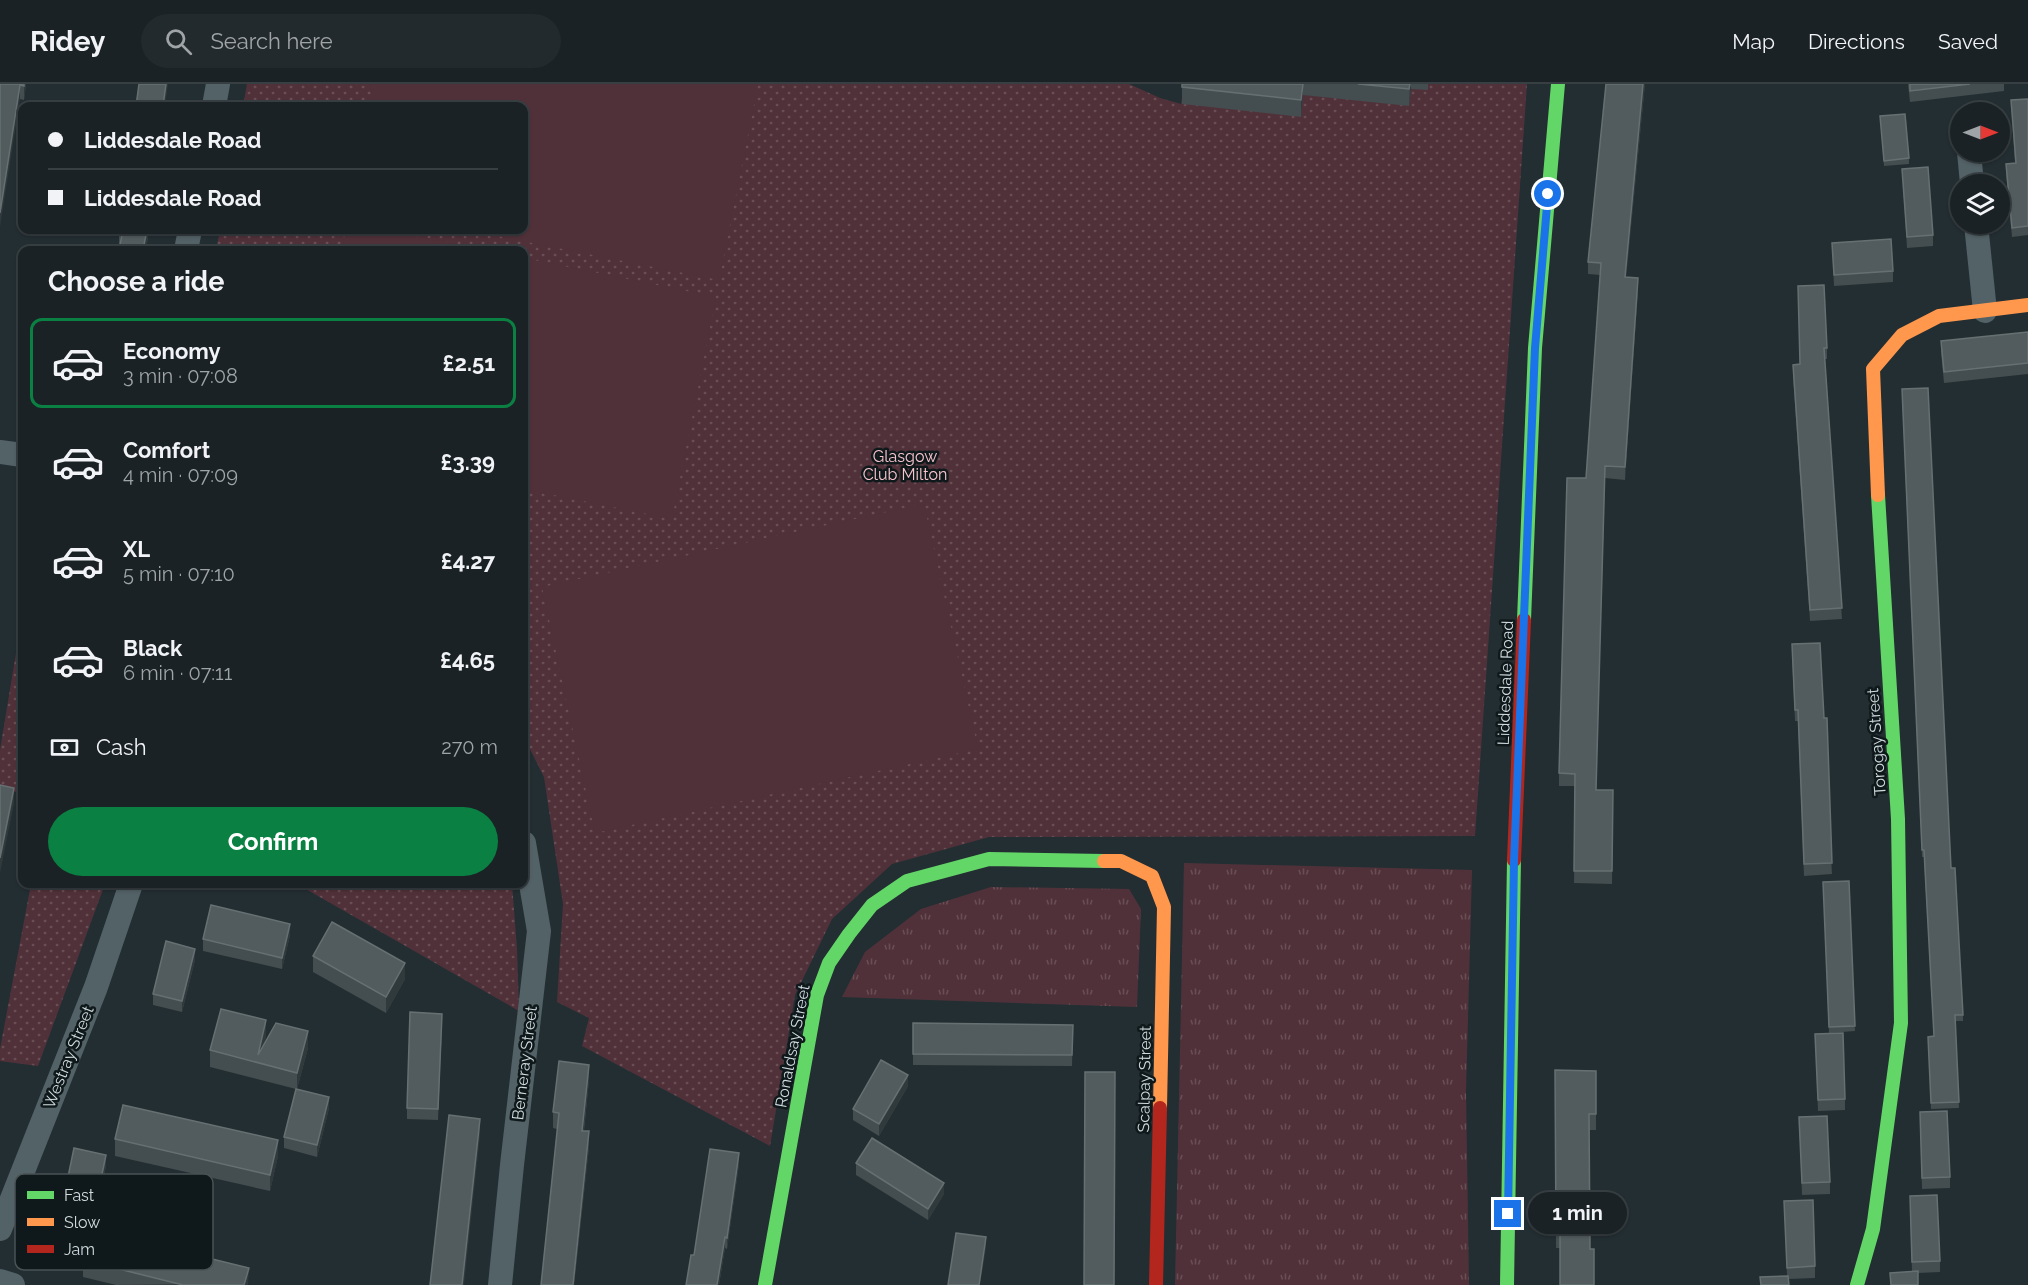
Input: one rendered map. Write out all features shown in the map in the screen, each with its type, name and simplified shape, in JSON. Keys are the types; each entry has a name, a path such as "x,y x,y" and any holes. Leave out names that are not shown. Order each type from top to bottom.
{"street":[{"path":"215,102 218,84"},
{"name":"Liddesdale Road","path":"1507,1285 1514,861 1534,372 1558,84"},
{"path":"1977,234 1985,311"},
{"name":"Torogay Street","path":"1857,1285 1873,1229 1901,1023 1898,819 1874,435 1873,369 1902,335 1939,316 2028,304"},
{"path":"0,452 18,454"},
{"name":"Ronaldsay Street","path":"765,1285 817,995 829,963 872,905 907,881 989,859 1121,861 1152,876"},
{"name":"Berneray Street","path":"500,1285 539,931 528,866"},
{"name":"Scalpay Street","path":"1152,876 1164,907 1156,1285"},
{"name":"Westray Street","path":"22,1174 96,987 130,888"},
{"name":"Westray Street","path":"0,1229 15,1191"},
{"path":"0,1281 12,1285"}],"green space":[{"name":"Glasgow Club Milton","path":"247,84 1129,84 1160,98 1181,104 1184,84 1527,84 1475,836 989,837 892,864 832,919 795,995 770,1146 582,1046 589,1018 557,1002 563,904 544,777 528,745 528,246 217,246 219,234 528,234 528,102 244,102"},
{"path":"374,84 758,84 719,280 487,234 528,234 528,102 371,102"},
{"path":"345,234 406,234 468,246 342,246"},
{"path":"528,259 716,297 672,519 528,490"},
{"path":"924,504 978,749 595,833 542,587"},
{"path":"18,641 18,792 0,789 0,750"},
{"path":"1184,863 1472,870 1466,1091 1469,1285 1175,1285"},
{"path":"991,887 1129,889 1141,909 1137,1007 842,997 865,952 921,909"},
{"path":"30,888 104,888 38,1066 0,1061 0,1049"},
{"path":"304,888 512,888 519,1011"}],"building":[{"path":"0,84 24,84 24,86 20,85 0,213"},
{"path":"139,84 166,84 164,102 137,102"},
{"path":"1182,84 1303,84 1301,100 1182,87"},
{"path":"1358,84 1410,84 1409,89"},
{"path":"1606,84 1643,84 1625,277 1638,278 1625,467 1605,466 1596,790 1613,790 1612,871 1574,871 1575,774 1559,773 1567,478 1586,478 1601,263 1588,262"},
{"path":"1910,84 1970,84 1910,91"},
{"path":"2028,99 2028,226 2012,228 2010,174 2007,174 2006,164 2016,163 2011,100"},
{"path":"1905,114 1909,158 1884,161 1880,116"},
{"path":"1928,167 1933,235 1907,237 1902,169"},
{"path":"146,234 144,246 120,246 122,235 118,235"},
{"path":"1891,239 1893,271 1834,275 1832,243"},
{"path":"1824,285 1827,348 1824,348 1842,608 1810,610 1793,365 1800,364 1798,286"},
{"path":"2028,332 2028,363 1944,372 1941,341"},
{"path":"1928,388 1951,868 1955,868 1963,1015 1955,1015 1959,1102 1931,1103 1928,1037 1934,1036 1924,850 1922,850 1902,389"},
{"path":"1820,643 1824,718 1827,718 1832,863 1804,864 1798,710 1795,710 1792,644"},
{"path":"0,785 14,788 0,858"},
{"path":"1849,881 1855,1026 1829,1027 1823,882"},
{"path":"211,905 290,924 282,958 203,939"},
{"path":"332,922 405,963 386,997 313,956"},
{"path":"166,941 195,949 182,1001 153,994"},
{"path":"221,1009 266,1020 258,1055 276,1023 308,1031 297,1073 210,1050"},
{"path":"410,1012 442,1014 438,1109 407,1108"},
{"path":"913,1023 1073,1025 1072,1055 913,1054"},
{"path":"1843,1033 1845,1099 1818,1100 1815,1034"},
{"path":"881,1060 908,1075 879,1124 853,1109"},
{"path":"559,1061 589,1065 582,1131 589,1131 573,1285 541,1285 559,1113 553,1112"},
{"path":"1555,1070 1596,1071 1596,1114 1589,1114 1590,1249 1594,1249 1594,1285 1560,1285 1560,1233 1556,1233"},
{"path":"1085,1072 1115,1072 1114,1285 1084,1285"},
{"path":"296,1089 329,1097 317,1145 284,1137"},
{"path":"123,1105 278,1140 270,1175 115,1139"},
{"path":"1947,1111 1950,1177 1922,1178 1920,1112"},
{"path":"449,1115 480,1119 462,1285 430,1285"},
{"path":"1827,1116 1830,1182 1802,1183 1799,1117"},
{"path":"872,1138 944,1183 928,1209 856,1163"},
{"path":"74,1148 106,1155 102,1174 69,1174"},
{"path":"710,1149 739,1153 727,1238 725,1237 717,1285 686,1285 691,1255 694,1255"},
{"path":"1937,1195 1940,1261 1912,1262 1910,1196"},
{"path":"1813,1200 1815,1266 1787,1268 1784,1201"},
{"path":"956,1233 986,1237 979,1285 948,1285"},
{"path":"213,1259 249,1268 244,1285 183,1285 123,1270 213,1270"},
{"path":"1918,1271 1918,1285 1891,1285 1890,1273"},
{"path":"1788,1276 1789,1285 1761,1285 1760,1277"}],"traffic: fast":[{"path":"1524,620 1535,348 1558,84"},
{"path":"1857,1285 1873,1229 1901,1023 1898,819 1878,495"},
{"path":"765,1285 817,995 829,963 872,905 907,881 989,859 1104,861"},
{"path":"1507,1285 1514,860"}],"traffic: slow":[{"path":"1878,495 1873,369 1902,335 1939,316 2028,305"},
{"path":"1104,861 1121,861 1152,876 1164,907 1160,1108"}],"traffic: jam":[{"path":"1514,860 1524,620"},
{"path":"1156,1285 1160,1108"}],"route":[{"path":"1508,1214 1514,861 1535,348 1548,194"}]}
